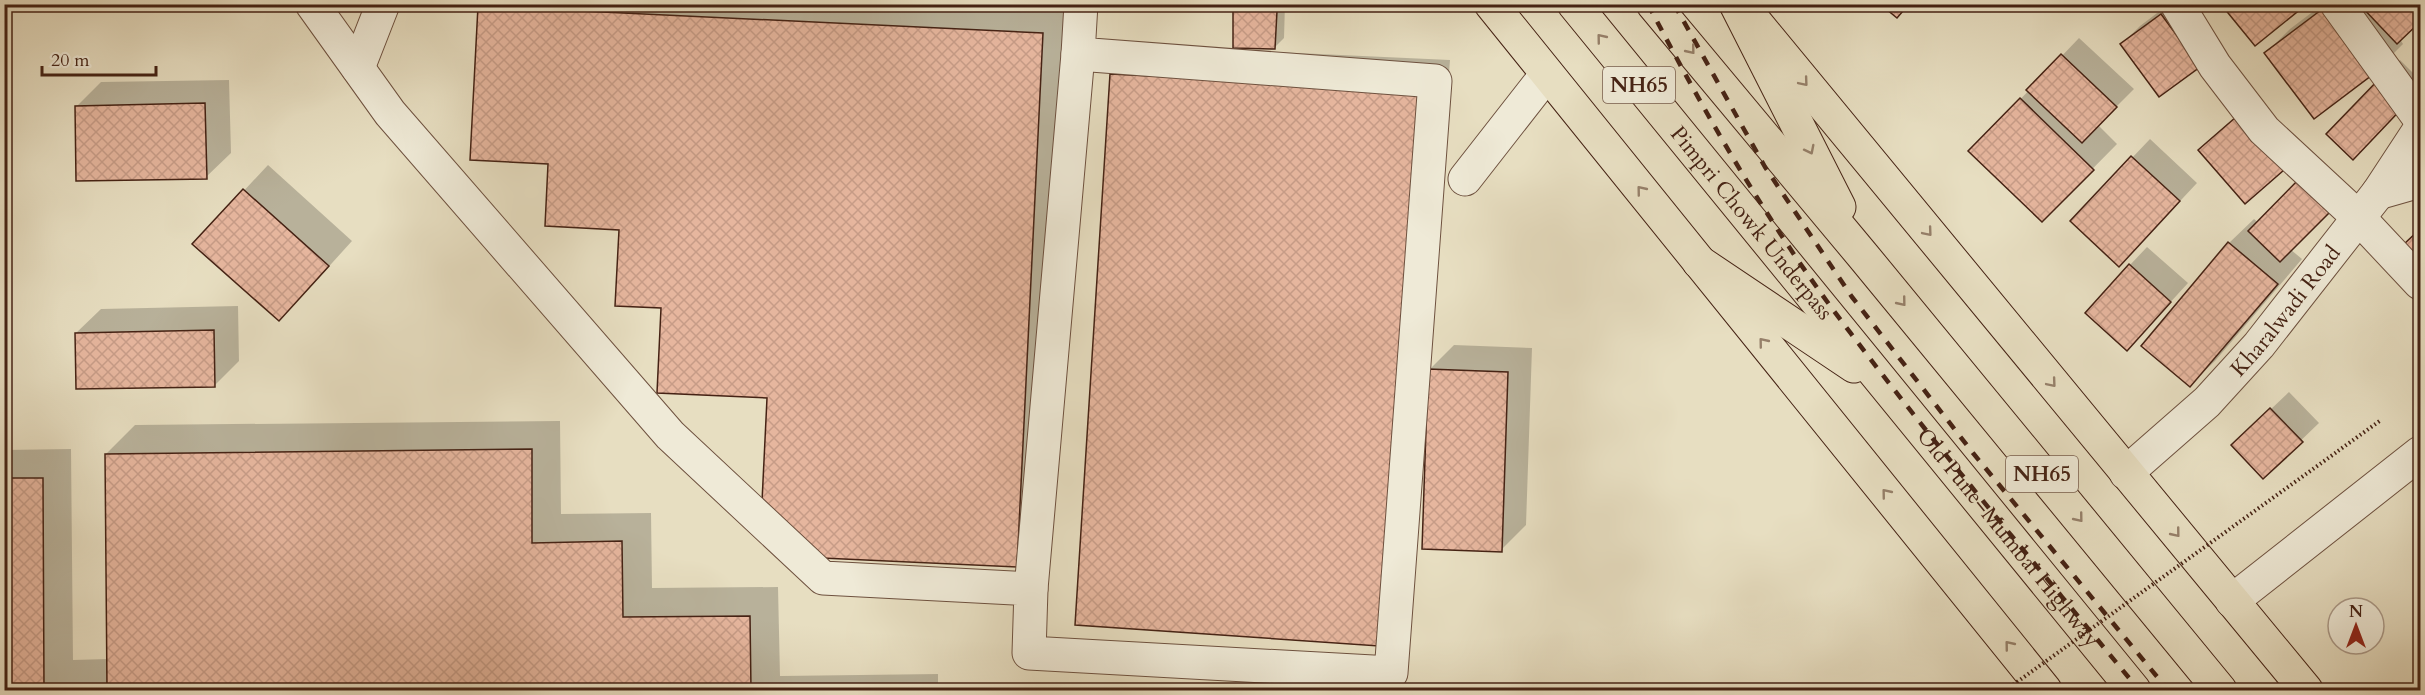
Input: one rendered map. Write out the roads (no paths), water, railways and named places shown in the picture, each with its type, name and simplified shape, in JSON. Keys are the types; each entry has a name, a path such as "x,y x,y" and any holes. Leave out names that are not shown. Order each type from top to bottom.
{"main road":[{"path":"1491,4 2045,690"},
{"name":"Pimpri Chowk Underpass","path":"1574,4 1883,385"},
{"name":"NH65","path":"1653,4 2220,690"},
{"path":"1738,4 1864,257"},
{"path":"1738,4 2306,690"},
{"path":"1699,262 1883,385"},
{"name":"Old Pune–Mumbai Highway","path":"1883,385 2134,690"}],"street":[{"path":"312,4 390,113 670,435 823,578 1031,589"},
{"path":"358,68 383,4"},
{"path":"1078,54 1436,81 1391,673 1029,653 1031,589 1081,4"},
{"path":"2177,4 2215,66 2264,130 2369,205 2421,283"},
{"path":"2337,4 2421,119"},
{"path":"1465,179 1547,74"},
{"name":"Kharalwadi Road","path":"2126,473 2207,402 2259,345 2369,205 2421,129"},
{"path":"2369,205 2421,181"},
{"path":"2232,601 2421,453"}],"railway":[{"path":"1648,4 1690,83 1758,200 1808,275 1946,455 2139,690"},
{"path":"1674,4 1765,167 1852,297 1973,453 2168,690"}]}
